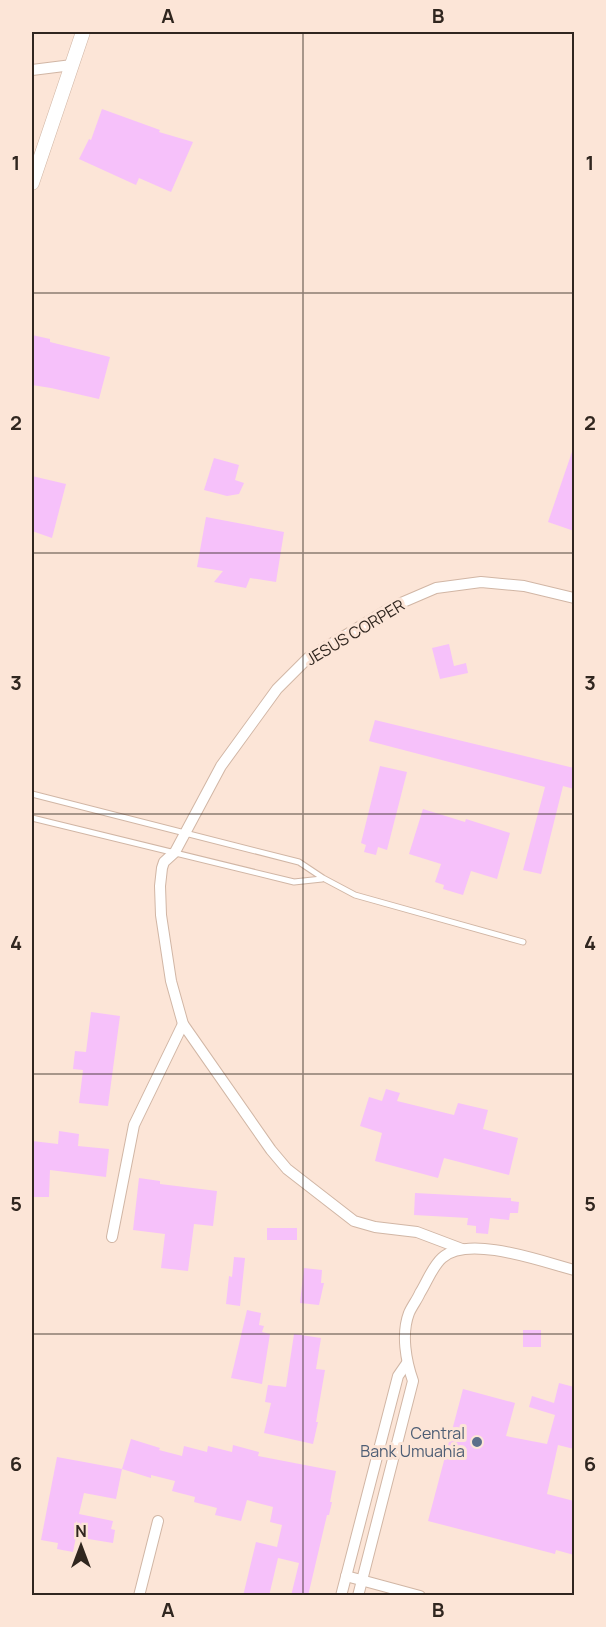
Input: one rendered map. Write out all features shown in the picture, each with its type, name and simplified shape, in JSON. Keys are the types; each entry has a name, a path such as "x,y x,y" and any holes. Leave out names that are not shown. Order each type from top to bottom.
{"street":[{"path":"32,183 83,32"},
{"path":"32,70 72,65"},
{"name":"JESUS CORPER","path":"462,1249 417,1232 375,1227 354,1221 286,1169 271,1150 183,1024 171,981 161,915 162,868 164,862 175,852 221,766 277,689 308,658 394,606 436,588 481,582 524,586 574,598"},
{"path":"112,1237 134,1125 183,1024"},
{"path":"358,1596 413,1381 407,1363 406,1337 409,1314 434,1269 443,1257 462,1249 503,1250 574,1270"},
{"path":"341,1596 398,1376 407,1363"},
{"path":"139,1596 158,1521"},
{"path":"346,1576 420,1596"}],"lane":[{"path":"32,794 299,862 322,879 355,895 523,942"},
{"path":"32,818 294,882 322,879"}],"building":[{"path":"102,109 160,130 159,132 193,142 171,192 139,178 136,185 79,159 89,139 91,140"},
{"path":"32,335 50,339 50,342 110,357 99,399 32,385"},
{"path":"574,449 574,531 548,522"},
{"path":"214,458 239,465 235,480 244,483 239,494 227,496 204,490"},
{"path":"32,476 66,484 52,538 32,531"},
{"path":"206,517 284,532 276,582 250,578 246,588 214,582 223,571 197,567"},
{"path":"449,644 454,666 466,663 468,673 440,679 432,648"},
{"path":"375,720 574,768 574,789 563,786 541,874 523,870 545,787 369,741"},
{"path":"380,766 407,772 387,850 378,847 376,855 364,852 366,845 361,843"},
{"path":"423,809 510,833 497,879 471,871 463,895 443,889 444,885 435,882 441,864 409,854"},
{"path":"91,1012 120,1016 108,1106 79,1103 83,1070 73,1069 75,1051 86,1052"},
{"path":"386,1089 400,1093 397,1101 454,1115 458,1103 488,1110 483,1129 518,1138 509,1175 444,1158 438,1178 375,1161 382,1133 360,1126 369,1097 382,1101"},
{"path":"59,1131 79,1134 78,1146 109,1149 106,1177 50,1170 49,1197 32,1197 32,1141 58,1144"},
{"path":"139,1178 160,1181 160,1184 217,1191 213,1226 194,1224 188,1271 161,1268 165,1234 133,1230"},
{"path":"415,1193 511,1198 511,1201 519,1202 518,1213 510,1213 509,1220 490,1218 488,1234 476,1233 476,1226 467,1225 468,1218 414,1215"},
{"path":"267,1228 297,1228 297,1240 267,1240"},
{"path":"234,1257 245,1258 240,1306 226,1304"},
{"path":"304,1268 322,1270 321,1283 324,1283 319,1305 300,1303"},
{"path":"247,1310 261,1313 259,1325 264,1326 262,1332 270,1334 262,1384 231,1378"},
{"path":"523,1330 541,1330 541,1347 523,1347"},
{"path":"294,1334 321,1338 316,1369 325,1370 313,1444 264,1433 271,1403 265,1402 268,1385 286,1387"},
{"name":"Central Bank Umuahia","path":"559,1383 574,1387 574,1449 558,1445 547,1494 574,1501 574,1555 556,1550 555,1554 428,1521 463,1389 515,1403 506,1436 547,1444 555,1415 529,1407 532,1396 554,1403"},
{"path":"131,1439 182,1456 184,1446 207,1452 208,1446 232,1452 233,1445 259,1452 258,1456 336,1471 330,1502 332,1502 308,1596 291,1596 299,1563 278,1558 269,1596 243,1596 256,1542 277,1547 282,1525 270,1522 273,1507 247,1500 241,1521 215,1515 217,1508 194,1502 195,1497 172,1491 175,1481 151,1475 151,1478 122,1469"},
{"path":"57,1457 122,1469 116,1499 84,1493 79,1514 113,1521 111,1529 115,1530 113,1543 76,1537 73,1552 57,1549 58,1543 41,1540"}],"place":[{"name":"Central Bank Umuahia","path":"477,1442"}]}
